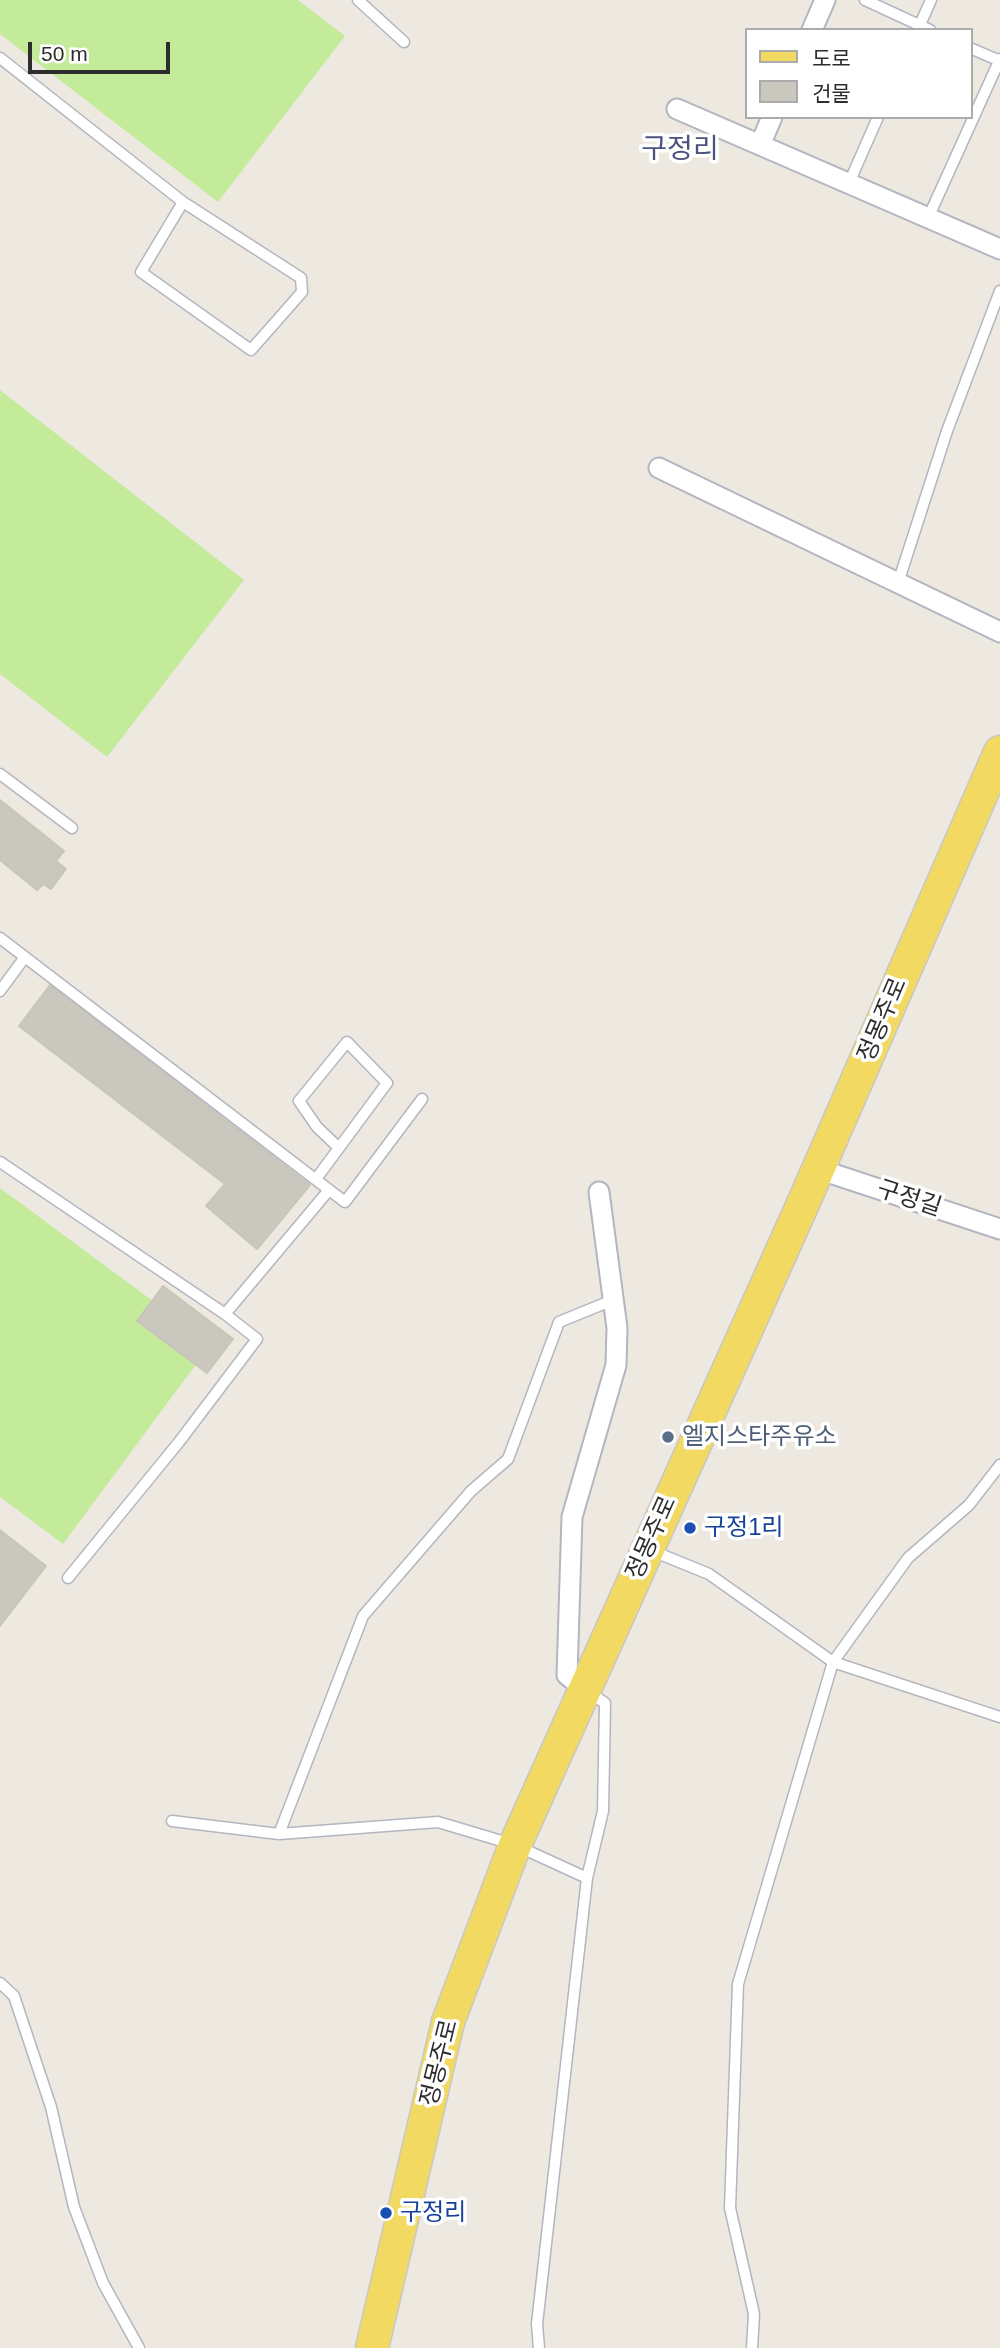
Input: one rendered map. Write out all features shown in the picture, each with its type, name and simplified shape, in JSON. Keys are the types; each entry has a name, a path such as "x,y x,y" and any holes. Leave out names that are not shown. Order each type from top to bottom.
{"main road":[{"name":"정몽주로","path":"372,2348 448,2022 515,1845 583,1688 818,1170 1000,752"}],"street":[{"path":"813,28 825,0"},
{"path":"677,108 1000,248"},
{"path":"760,145 771,119"},
{"path":"659,468 1000,632"},
{"name":"구정길","path":"818,1170 1000,1229"},
{"path":"583,1688 567,1675 572,1517 616,1365 613,1300 599,1192"}],"lane":[{"path":"358,0 404,42"},
{"path":"865,0 923,28 931,0"},
{"path":"928,218 1000,60 972,49"},
{"path":"0,58 183,202 301,278 302,292 251,350 141,272 183,202"},
{"path":"849,183 877,119"},
{"path":"898,583 947,431 1000,291"},
{"path":"0,774 72,828"},
{"path":"0,938 345,1202 422,1099"},
{"path":"0,990 26,957"},
{"path":"316,1179 339,1148 387,1083 347,1042 299,1101 317,1128 339,1148"},
{"path":"0,1162 225,1314 257,1339 179,1442 68,1577"},
{"path":"225,1314 329,1190"},
{"path":"279,1834 363,1616 471,1491 508,1459 559,1322 613,1300"},
{"path":"752,2348 754,2314 730,2208 738,1984 833,1662 908,1558 969,1505 1000,1465"},
{"path":"647,1548 709,1574 833,1662 1000,1717"},
{"path":"539,2348 537,2324 587,1878 603,1811 605,1703 583,1688"},
{"path":"172,1821 279,1834 438,1822 515,1845 587,1878"},
{"path":"0,1983 14,1996 51,2107 74,2207 103,2283 139,2348"}],"green space":[{"path":"0,0 298,0 345,36 218,202 0,34"},
{"path":"0,390 244,580 107,757 0,674"},
{"path":"0,1188 211,1344 63,1544 0,1497"}],"building":[{"path":"0,800 64,851 56,861 66,869 51,889 43,884 37,890 0,860"},
{"path":"50,985 310,1185 257,1249 206,1206 225,1184 19,1026"},
{"path":"163,1286 233,1339 207,1373 137,1321"},
{"path":"0,1530 46,1566 0,1626"}],"place":[{"name":"엘지스타주유소","path":"668,1437"},
{"name":"구정1리","path":"690,1528"},
{"name":"구정리","path":"386,2213"}],"district":[{"name":"구정리","path":"680,150"}]}
